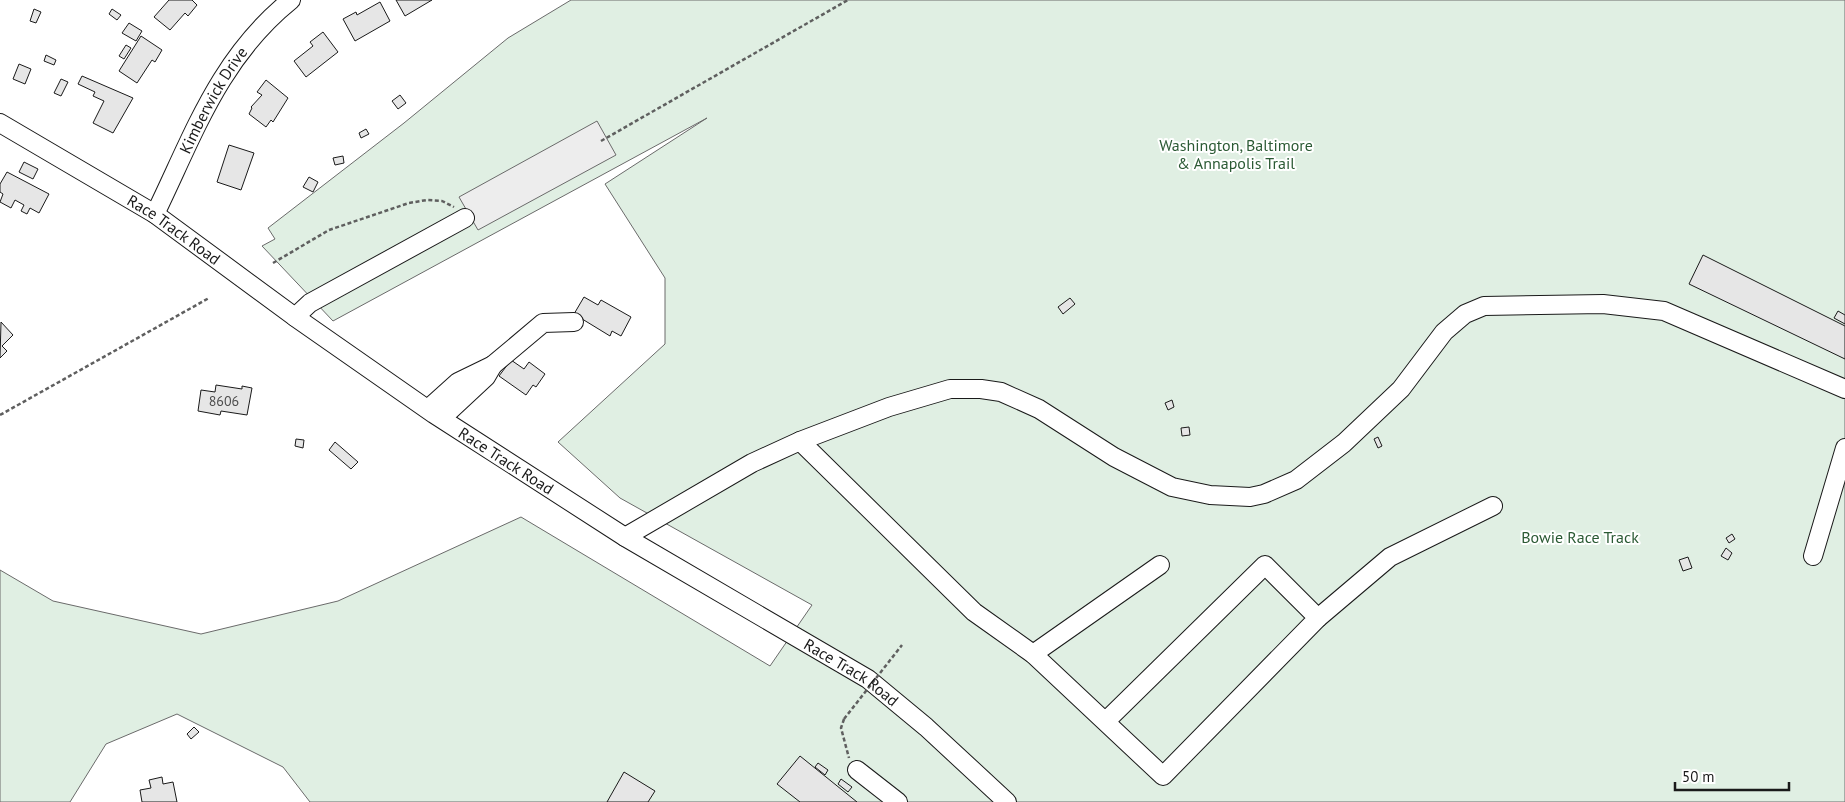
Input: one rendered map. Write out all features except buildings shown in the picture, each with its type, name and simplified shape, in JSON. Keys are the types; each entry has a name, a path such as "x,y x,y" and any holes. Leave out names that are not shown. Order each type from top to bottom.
{"street":[{"name":"Kimberwick Drive","path":"155,214 204,107 218,83 256,32 291,0"},
{"name":"Race Track Road","path":"0,123 155,214 295,318 546,487 625,537 868,679 926,727 1007,802"},
{"path":"295,318 318,298 465,218"},
{"path":"625,537 752,463 800,441 889,407 950,389 981,389 1002,392 1039,409 1114,457 1172,487 1210,495 1250,497 1280,488 1296,480 1326,458 1401,389 1444,332 1465,314 1484,306 1604,304 1664,311 1845,389"},
{"path":"435,414 486,377 493,365 543,323 574,322"},
{"path":"800,441 974,612 1034,654 1163,776 1318,618 1390,557 1493,506"},
{"path":"1813,556 1841,477 1845,448"},
{"path":"1034,654 1160,565"},
{"path":"1106,721 1265,565 1318,618"},
{"path":"857,770 898,802"}],"path":[{"path":"601,141 848,0"},
{"path":"273,263 330,230 409,204 427,200 442,201 453,206 465,218"},
{"path":"0,415 209,298"},
{"path":"857,770 847,753 841,728 844,719 902,645"}],"green space":[{"path":"571,0 1845,0 1845,802 310,802 283,767 177,714 106,744 70,802 0,802 0,570 53,601 201,634 338,601 521,517 770,666 812,605 620,498 558,442 665,344 665,278 605,184 707,118 333,321 262,246 275,239 268,228 404,123 508,38"}],"shaded area":[{"path":"597,121 616,155 478,230 459,197"}],"park label":[{"name":"Washington, Baltimore & Annapolis Trail","path":"1236,154"},
{"name":"Bowie Race Track","path":"1580,537"}]}
